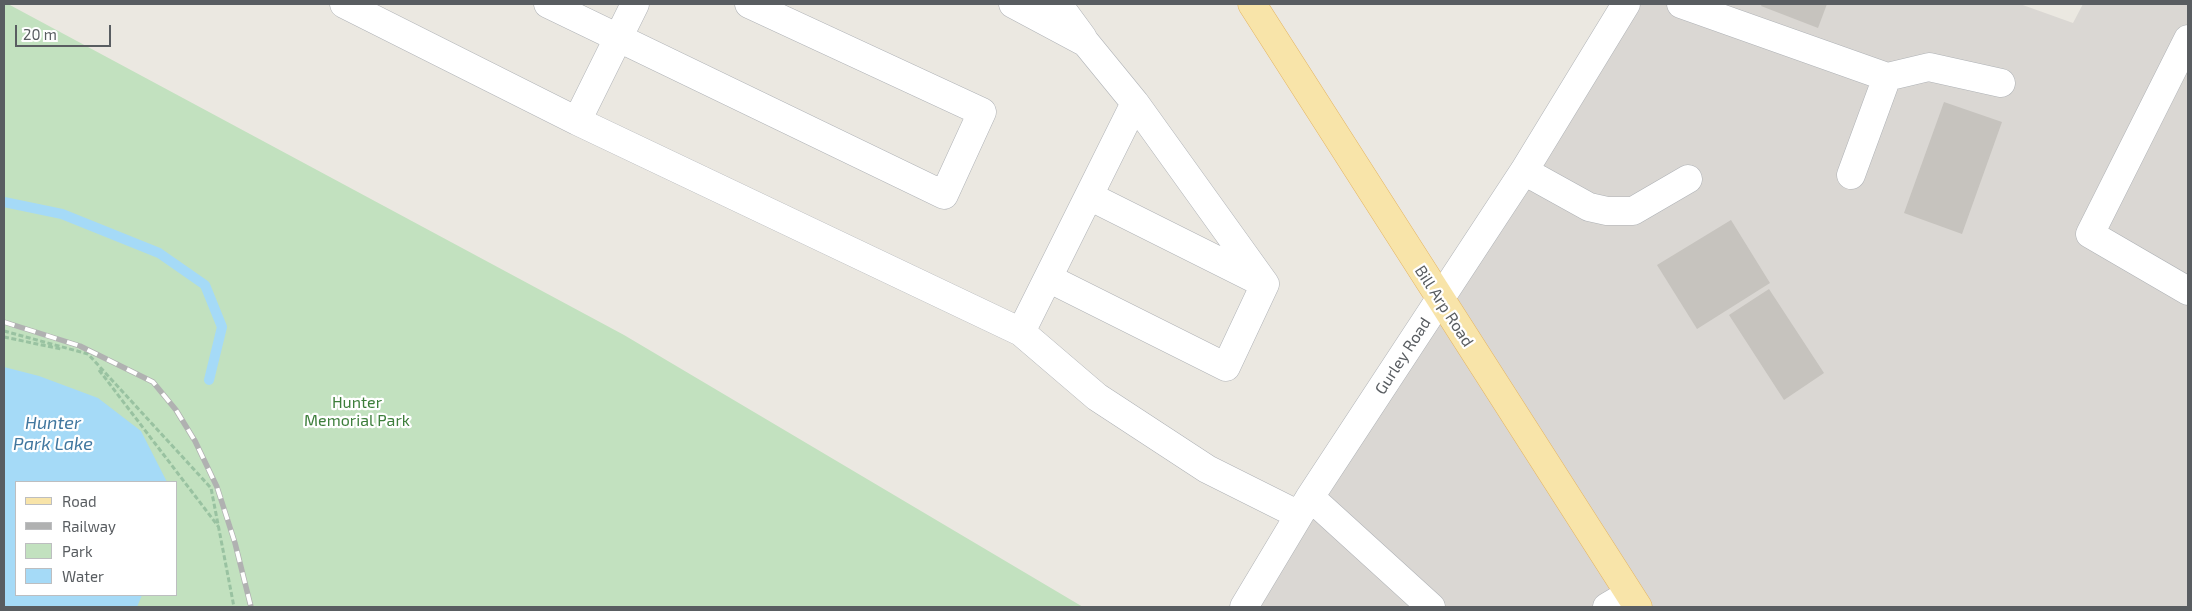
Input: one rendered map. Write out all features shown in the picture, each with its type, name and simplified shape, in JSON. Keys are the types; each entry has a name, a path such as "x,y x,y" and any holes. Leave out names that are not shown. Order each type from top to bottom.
{"main road":[{"name":"Bill Arp Road","path":"1252,4 1440,299 1625,603"}],"street":[{"path":"344,4 577,121 1021,332 1097,396 1207,469 1304,506 1431,607"},
{"path":"548,4 618,36 944,195 982,112 750,4"},
{"path":"577,121 635,4"},
{"path":"1012,4 1086,43"},
{"path":"1058,4 1086,43 1135,103 1264,284"},
{"name":"Gurley Road","path":"1244,607 1304,506 1524,171 1626,4"},
{"path":"1681,4 1887,77 1929,67 2001,83"},
{"path":"2188,39 2090,234 2188,292"},
{"path":"1851,175 1887,77"},
{"path":"1021,332 1135,103"},
{"path":"1524,171 1589,207 1607,211 1633,211 1688,179"},
{"path":"1089,196 1264,284"},
{"path":"1048,278 1226,367 1264,284"}],"path":[{"path":"4,331 88,354 211,488 234,607"},
{"path":"4,338 88,354 218,527"}],"shaded area":[{"path":"1626,4 2020,4 2073,23 2083,4 2188,4 2188,607 1247,607"}],"green space":[{"name":"Hunter Memorial Park","path":"4,4 8,4 624,335 1083,607 4,607"}],"water":[{"name":"Hunter Park Lake","path":"4,367 39,376 98,398 141,431 166,481 15,481 15,596 142,596 137,607 4,607"}],"building":[{"path":"1762,4 1827,4 1818,28 1761,6"},
{"path":"1944,102 2002,122 1962,234 1904,213"},
{"path":"1731,220 1770,283 1697,329 1657,265"},
{"path":"1769,289 1824,373 1784,400 1729,315"}],"waterway":[{"path":"4,202 62,214 159,253 205,285 222,327 209,380"}],"railway":[{"path":"4,322 80,346 153,382 176,410 195,441 217,487 235,543 251,607"}]}
